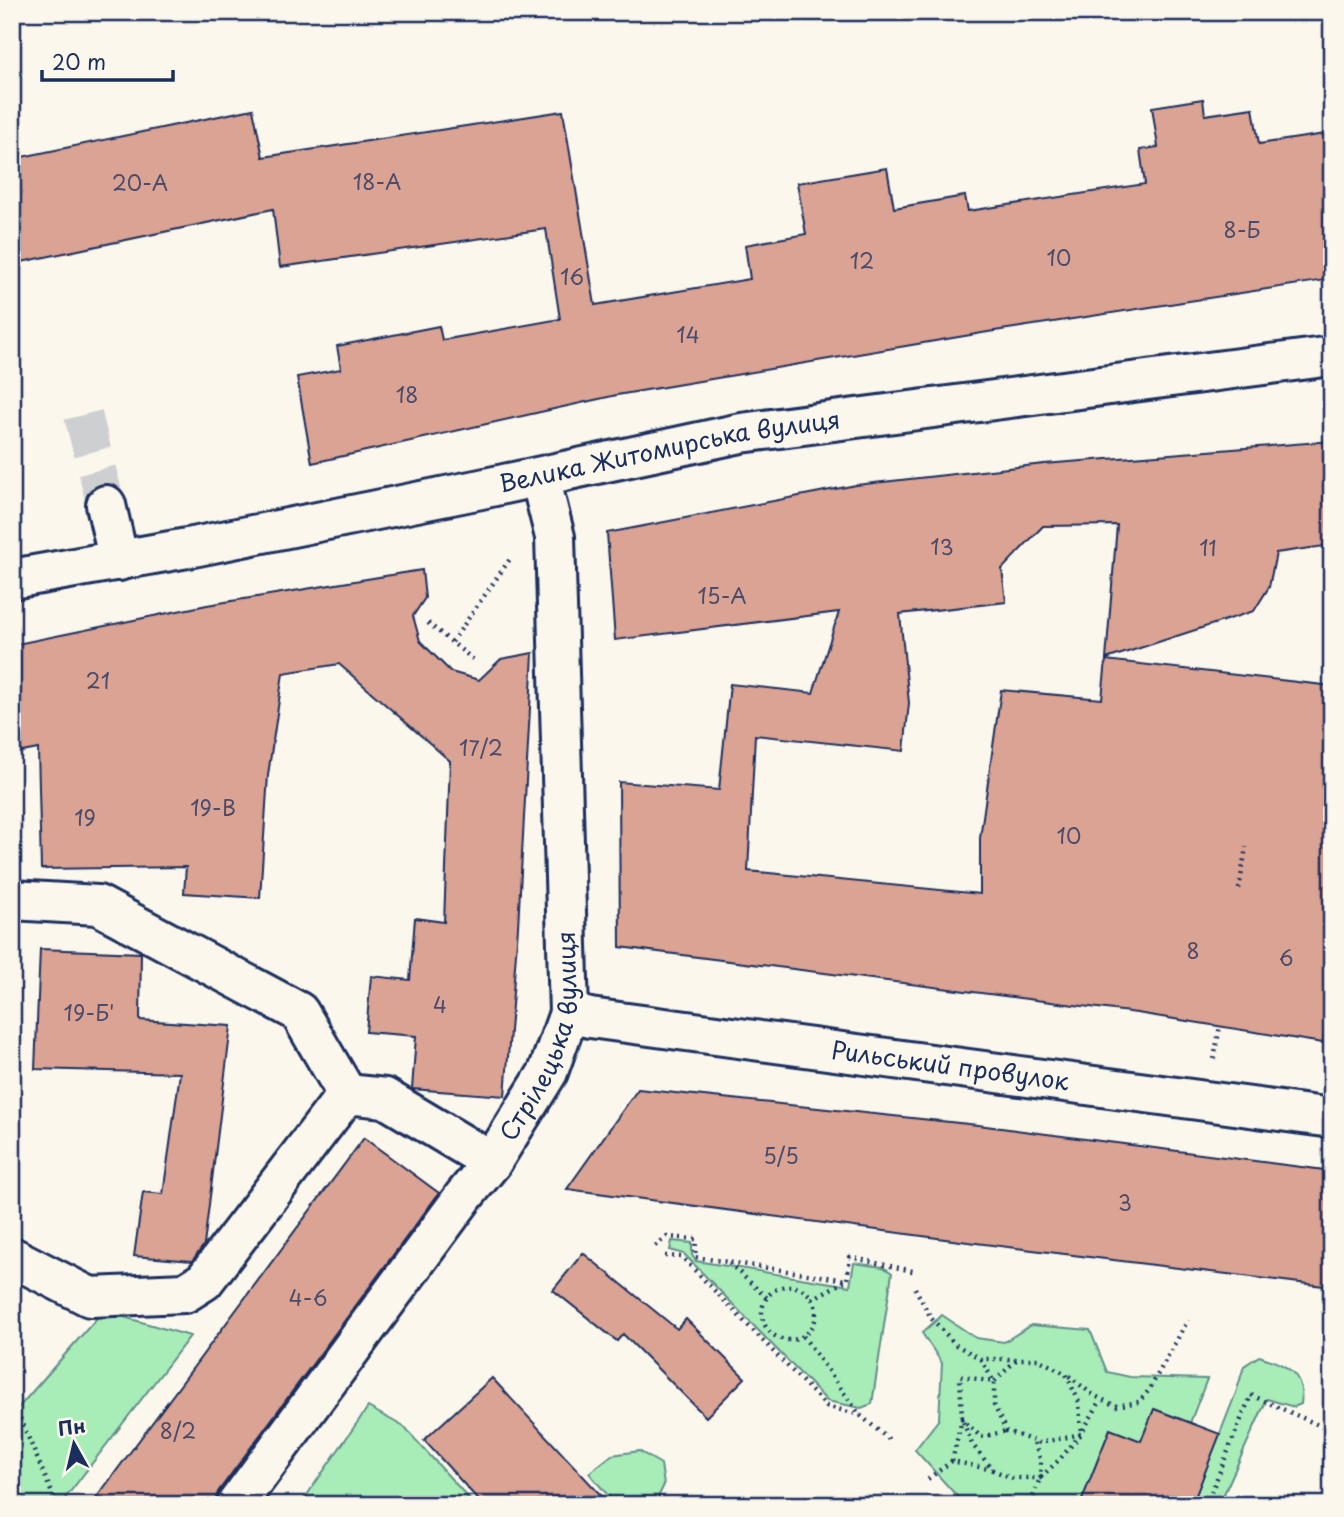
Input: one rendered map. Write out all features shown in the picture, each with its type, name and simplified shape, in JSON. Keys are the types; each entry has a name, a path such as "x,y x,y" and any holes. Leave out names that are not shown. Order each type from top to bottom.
{"street":[{"name":"Велика Житомирська вулиця","path":"12,579 119,561 540,477 754,431 1332,356"},
{"name":"Стрілецька вулиця","path":"236,1505 464,1196 492,1162 548,1072 569,1013 555,537 540,477"},
{"path":"106,505 119,561"},
{"path":"12,900 98,905 299,1012 347,1094"},
{"name":"Рильський провулок","path":"569,1013 1332,1118"},
{"path":"347,1094 384,1098 492,1162"},
{"path":"12,1257 90,1297 185,1293 204,1281 347,1094"}],"path":[{"path":"452,642 510,559"},
{"path":"428,624 475,661"},
{"path":"1239,889 1246,847"},
{"path":"1214,1059 1220,1026"},
{"path":"655,1246 667,1237 696,1239 695,1257 847,1280"},
{"path":"665,1256 682,1257 827,1406 860,1415"},
{"path":"847,1280 850,1257 917,1272"},
{"path":"728,1262 767,1298"},
{"path":"812,1299 847,1280"},
{"path":"790,1286 799,1288 812,1299 816,1315 814,1324 803,1336 785,1340 769,1332 762,1315 763,1306 773,1291 790,1286"},
{"path":"915,1288 930,1318 956,1345 981,1359 1038,1359 1116,1406 1139,1402 1149,1390 1188,1321"},
{"path":"803,1336 860,1415 892,1442"},
{"path":"981,1359 994,1382 994,1405 1006,1431"},
{"path":"994,1382 1017,1359"},
{"path":"1066,1374 1079,1402 1081,1434"},
{"path":"928,1479 952,1461 962,1419 961,1376 994,1382"},
{"path":"1206,1505 1251,1395 1323,1427"},
{"path":"12,1399 57,1505"},
{"path":"952,1461 993,1469 1012,1478 1040,1478 1081,1434 1101,1399"},
{"path":"962,1419 981,1437 1006,1431 1040,1443 1081,1434"},
{"path":"962,1419 972,1444 993,1469"},
{"path":"1030,1505 1040,1478 1041,1461 1033,1440"}],"green space":[{"path":"672,1241 692,1243 692,1255 696,1261 850,1286 854,1263 883,1267 892,1273 872,1404 861,1408 827,1401 684,1254 670,1250"},
{"path":"103,1311 190,1336 60,1505 12,1505 12,1415"},
{"path":"942,1315 976,1338 1004,1342 1031,1325 1090,1330 1107,1372 1130,1377 1207,1379 1190,1423 1155,1409 1141,1441 1110,1429 1080,1505 965,1505 915,1450 939,1419 942,1363 922,1333"},
{"path":"1259,1356 1292,1371 1300,1384 1301,1404 1294,1407 1267,1399 1219,1505 1192,1505 1244,1366"},
{"path":"368,1407 404,1427 475,1505 300,1505"},
{"path":"639,1451 661,1464 664,1485 654,1505 616,1505 589,1473 612,1455"}],"building":[{"path":"1203,99 1205,115 1253,108 1259,144 1332,133 1332,279 988,332 617,395 312,463 297,377 341,369 337,346 439,326 442,340 560,319 546,229 280,267 273,209 12,264 12,159 253,109 263,157 563,111 595,305 750,279 745,245 806,234 797,183 887,168 894,208 965,196 968,211 1145,184 1140,150 1158,147 1152,107"},
{"path":"1332,441 1332,545 1276,553 1269,587 1254,611 1106,659 1117,525 1043,526 1002,569 1006,602 900,614 909,703 904,751 755,735 748,871 980,894 980,838 1001,690 1102,699 1106,660 1332,686 1332,1029 1325,1028 1323,1043 1137,1013 620,947 619,782 719,790 730,684 813,693 839,612 615,640 607,533 856,485 1044,464"},
{"path":"422,570 425,598 413,616 420,641 451,672 479,680 501,659 533,653 518,927 505,1096 412,1089 416,1036 366,1032 371,976 410,980 415,918 444,922 450,761 339,664 283,673 268,775 260,898 184,893 186,867 41,869 38,749 12,754 12,645 207,605"},
{"path":"40,949 141,953 140,1020 231,1026 204,1245 192,1261 134,1256 143,1192 163,1194 180,1073 35,1069"},
{"path":"638,1089 978,1125 1332,1171 1332,1287 567,1189"},
{"path":"364,1138 439,1193 218,1492 214,1505 91,1505"},
{"path":"583,1253 677,1329 686,1319 745,1378 706,1417 623,1334 617,1341 553,1290"},
{"path":"492,1378 610,1505 483,1505 424,1440"},
{"path":"1154,1409 1220,1434 1192,1505 1080,1505 1110,1429 1141,1441"}],"tunnel":[{"path":"83,415 106,505"}]}
